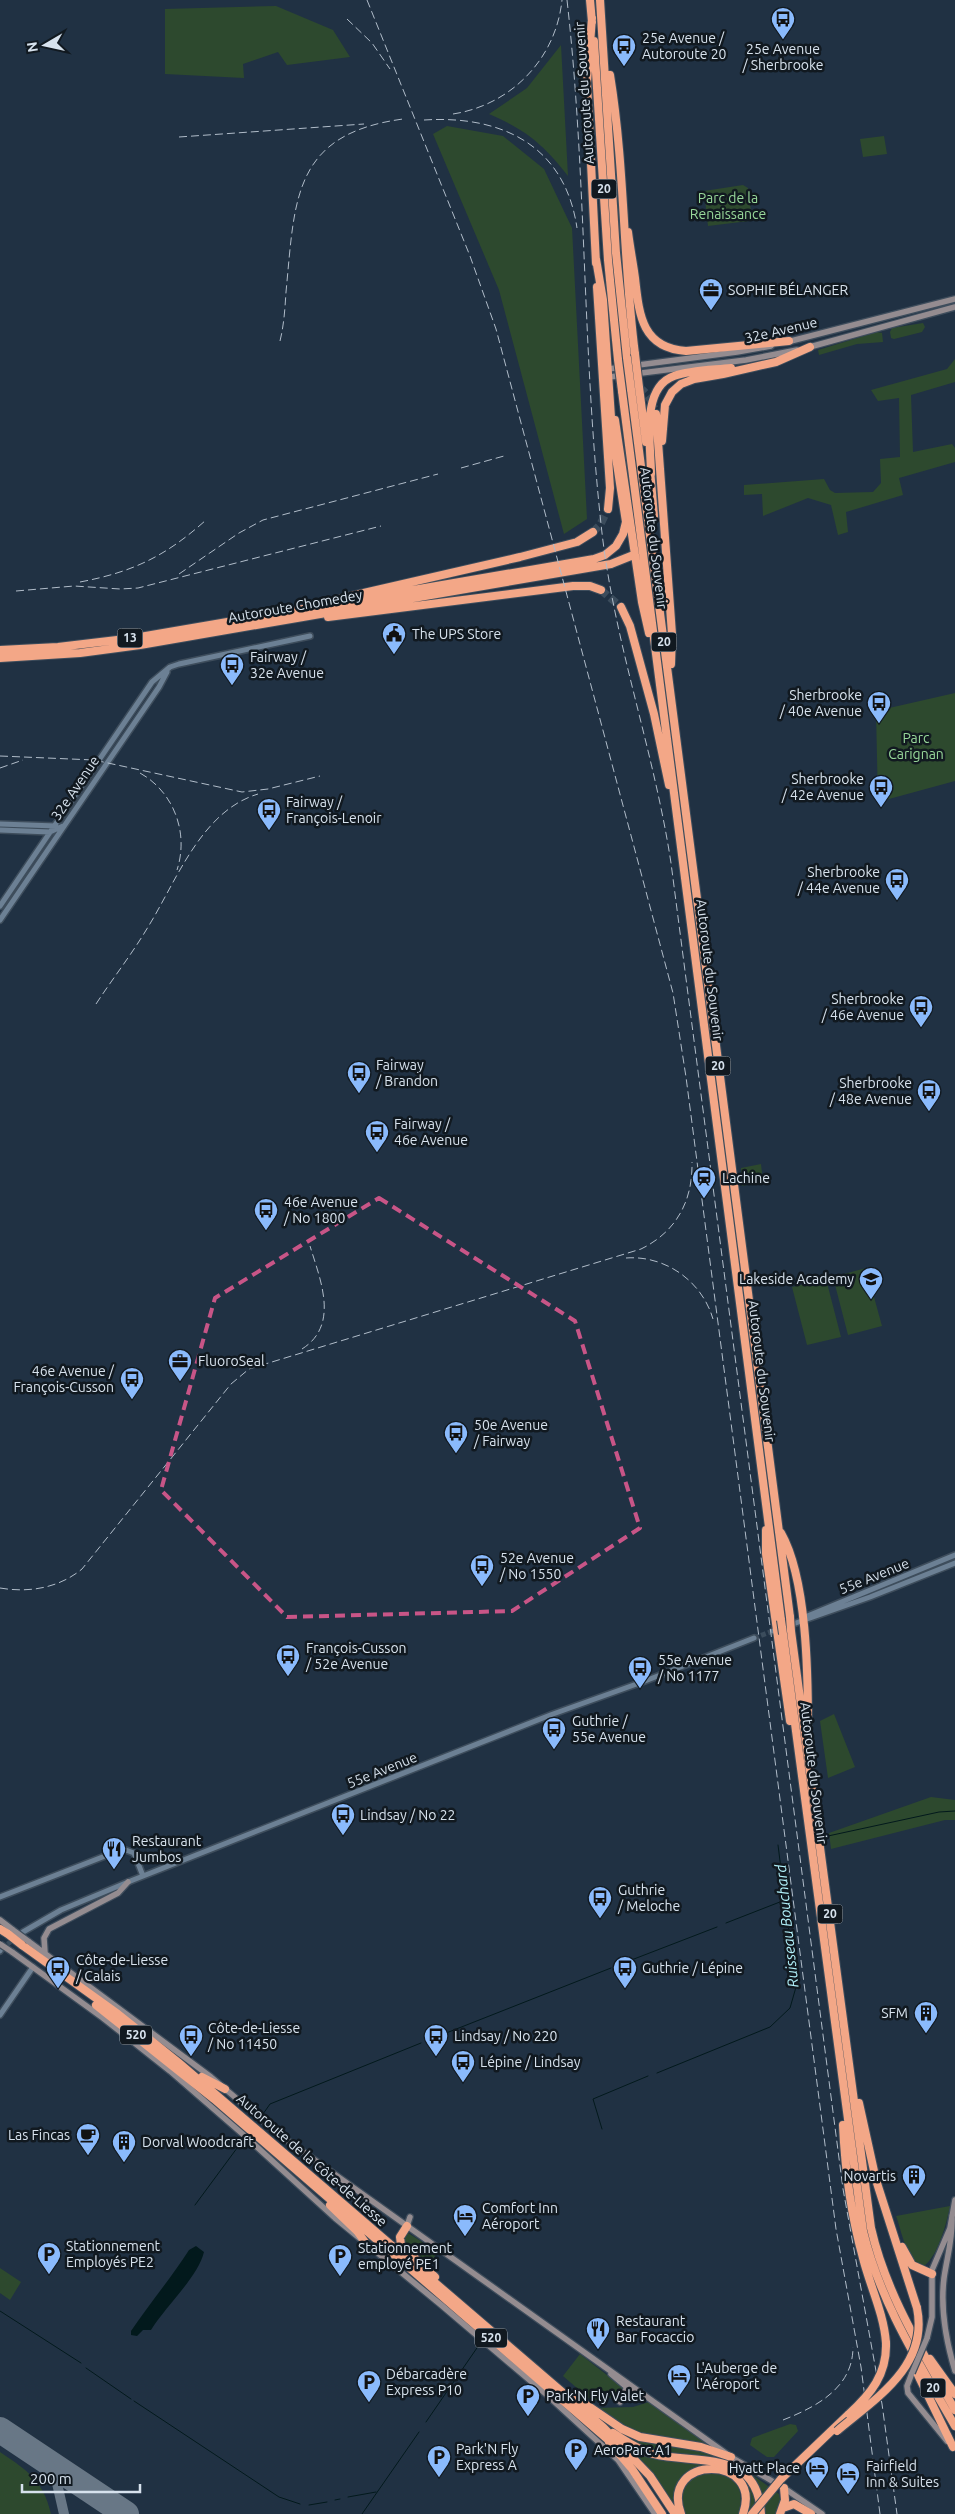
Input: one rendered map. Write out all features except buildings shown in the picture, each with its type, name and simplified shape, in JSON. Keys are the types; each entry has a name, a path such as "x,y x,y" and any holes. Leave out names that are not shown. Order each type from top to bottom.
{"highway":[{"name":"Autoroute du Souvenir","path":"590,0 611,290 618,360 768,1512 781,1620 777,1631 800,1761 858,2204 865,2240 881,2288 914,2346 955,2426"},
{"name":"Autoroute du Souvenir","path":"600,0 604,36 616,253 627,358 635,388 670,688 866,2199 875,2246 893,2297 914,2346 955,2410"},
{"path":"592,18 587,83 610,488 608,509"},
{"path":"604,36 615,104 635,354 635,388 651,474"},
{"path":"621,186 638,311 644,327 652,337 667,347 686,351 789,341"},
{"path":"596,259 603,300 611,379 611,400 626,481 642,602 660,686"},
{"path":"660,458 663,412 668,398 676,388 694,378 770,363 810,347"},
{"path":"654,516 650,405 654,394 661,384 678,375 770,363"},
{"name":"Autoroute Chomedey","path":"0,650 111,641 585,561 602,556 612,550 620,539 625,525 624,507 612,432 611,400"},
{"path":"656,414 672,634 670,688"},
{"path":"259,616 481,567 573,543 593,532"},
{"name":"Autoroute Chomedey","path":"0,659 121,648 592,567 619,562 631,556"},
{"path":"255,625 390,610 573,586 590,586 601,590"},
{"path":"621,607 630,626 651,702 664,767 677,813"},
{"path":"768,1512 765,1543 777,1631"},
{"path":"778,1528 787,1544 803,1619 808,1755"},
{"name":"Autoroute de la Côte-de-Liesse","path":"0,1929 4,1940 20,1946 118,2014 178,2062 603,2427 650,2476 675,2514"},
{"name":"Autoroute de la Côte-de-Liesse","path":"20,1946 146,2043 606,2439 641,2471 670,2514"},
{"path":"178,2062 212,2084 225,2088"},
{"path":"752,2514 863,2400 875,2386 884,2363 886,2343 882,2320 860,2250 852,2209 844,2149 841,2068"},
{"path":"835,2429 886,2389 906,2368 917,2341 919,2324 917,2308 872,2164 851,2074"},
{"path":"295,2170 357,2231 364,2242"},
{"path":"889,2220 910,2262 916,2268 932,2274"},
{"path":"404,2224 400,2237 401,2245 427,2268 457,2301"},
{"path":"914,2346 940,2370 955,2394"},
{"path":"914,2346 918,2374 952,2447"},
{"path":"567,2396 581,2401 622,2429 640,2437 701,2447 731,2457"},
{"path":"603,2427 636,2448 653,2454 712,2460 733,2466 744,2474 753,2486 759,2499 761,2514"},
{"path":"606,2439 629,2466 662,2514"},
{"path":"680,2514 678,2498 684,2482 695,2472 713,2467 727,2471 740,2483 745,2499 743,2514"},
{"path":"781,2511 785,2500 783,2483"},
{"path":"757,2514 783,2483"},
{"path":"781,2511 794,2504 811,2514"}],"main road":[{"name":"32e Avenue","path":"611,379 744,352 955,299"},
{"name":"32e Avenue","path":"611,379 760,358 810,347 955,308"},
{"path":"45,1953 44,1938 49,1929 118,1893 128,1882"},
{"path":"0,1920 4,1940 45,1953 225,2088 282,2136 731,2457 783,2483 822,2514"},
{"path":"20,1946 33,1967 176,2077 364,2242 454,2315 600,2443 627,2471 655,2514"},
{"path":"952,2447 908,2393 907,2386 927,2338 932,2318 932,2274 952,2216 955,2200"},
{"path":"952,2216 953,2232 944,2280 944,2319 955,2371"},
{"path":"404,2224 410,2217"},
{"path":"932,2274 944,2280"},
{"path":"600,2364 627,2387 646,2396"},
{"path":"620,2402 627,2387"}],"street":[{"name":"32e Avenue","path":"0,906 152,682 168,669 182,663 310,636"},
{"name":"32e Avenue","path":"0,920 159,687 168,669"},
{"path":"110,745 116,750"},
{"path":"89,776 95,780"},
{"path":"0,824 64,826"},
{"path":"0,830 50,832 64,826"},
{"name":"55e Avenue","path":"803,1619 813,1612 955,1555"},
{"name":"55e Avenue","path":"777,1631 803,1619 870,1596 955,1563"},
{"name":"55e Avenue","path":"23,1932 61,1910 128,1882 553,1714 651,1679 754,1638"},
{"path":"0,1897 123,1849 134,1853 144,1876"},
{"path":"0,2015 33,1967"}],"highlighted area":[{"path":"379,1198 575,1321 640,1528 512,1611 287,1617 161,1490 215,1298"}],"green space":[{"path":"276,6 333,30 350,57 287,65 278,52 243,64 244,78 165,74 165,9"},
{"path":"561,45 568,176 533,139 524,132 489,114 527,88"},
{"path":"447,126 503,136 544,169 572,228 587,519 564,534 499,290 433,134"},
{"path":"884,136 887,154 863,157 860,139"},
{"name":"Parc de la Renaissance","path":"743,185 748,188 752,218 749,221 708,226 704,191"},
{"path":"923,323 925,327 922,332 894,339 891,338 890,332 892,328"},
{"path":"877,332 882,333 883,342 857,344 819,355 818,350"},
{"path":"955,359 955,382 911,395 913,452 952,444 955,448 955,462 899,478 903,495 846,512 848,532 838,535 831,505 808,498 763,516 762,494 744,495 744,485 824,479 830,490 835,493 873,492 881,483 880,459 900,457 899,398 878,401 871,390 947,369"},
{"name":"Parc Carignan","path":"955,693 955,781 878,802 876,711"},
{"path":"761,1164 763,1182 742,1186 741,1168"},
{"path":"866,1268 882,1326 848,1335 833,1277"},
{"path":"826,1279 841,1337 807,1345 792,1287"},
{"path":"834,1714 855,1767 828,1778 820,1721"},
{"path":"931,1797 955,1800 955,1820 945,1820 831,1849 829,1833"},
{"path":"950,2206 934,2255 924,2266 918,2264 909,2253 896,2216"},
{"path":"408,2233 438,2252 428,2266 403,2242 404,2235"},
{"path":"0,2268 21,2282 10,2300 0,2293"},
{"path":"580,2354 621,2386 623,2390 620,2396 592,2401 563,2376"},
{"path":"649,2402 714,2447 659,2439 629,2431 594,2408 633,2407"},
{"path":"589,2410 628,2435 644,2442 716,2454 729,2460 729,2462 660,2454 625,2439"},
{"path":"790,2424 796,2425 798,2431 774,2457 767,2457 750,2445 752,2438"},
{"path":"623,2443 641,2453 729,2466 746,2479 758,2502 749,2513 746,2511 746,2491 715,2465 696,2469 675,2497 675,2508"},
{"path":"0,2452 19,2465 39,2484 48,2502 51,2514 0,2514"},
{"path":"716,2470 731,2479 738,2487 741,2498 740,2514 683,2514 682,2494 688,2479 695,2475"},
{"path":"747,2471 779,2494 781,2504 777,2514 763,2514"}],"shaded area":[{"path":"196,2246 204,2252 201,2262 188,2282 151,2330 143,2330 137,2336 131,2335 131,2331 189,2250"}],"waterway":[{"name":"Ruisseau Bouchard","path":"828,1836 939,1812 955,1811"},
{"name":"Ruisseau Bouchard","path":"657,2073 770,2027 790,2008 796,1987 778,1845"},
{"path":"726,1923 785,1900"},
{"path":"621,1964 717,1927"},
{"path":"431,2039 611,1968"},
{"path":"263,2114 270,2104 421,2043"},
{"name":"Ruisseau Bouchard","path":"602,2129 593,2099 648,2076"},
{"path":"195,2205 243,2140"},
{"path":"0,2311 81,2363"},
{"path":"426,2422 479,2345"},
{"path":"86,2368 131,2399"},
{"path":"134,2401 279,2497 300,2504"},
{"path":"362,2514 419,2432"},
{"path":"348,2497 376,2492"},
{"path":"335,2500 340,2499"},
{"path":"309,2505 327,2502"}],"taxiway":[{"path":"39,2456 56,2479 64,2514"}],"runway":[{"path":"0,2430 126,2514"}],"tunnel":[{"path":"616,384 623,383 640,388 648,396 654,408"},
{"path":"593,532 600,525 608,509"},
{"path":"631,556 647,538 654,516"},
{"path":"601,590 621,607"},
{"path":"754,1638 773,1631"},
{"path":"2,1949 16,1937"}],"railway":[{"path":"367,0 470,256 496,329 673,993 686,1077 836,2229 861,2367 880,2514"},
{"path":"453,114 474,109 494,101 527,76 540,60 551,41 558,21 562,0"},
{"path":"567,0 578,133 591,400 602,533 616,616 655,780 671,863 843,2189 882,2404 897,2514"},
{"path":"347,19 372,43 390,69"},
{"path":"280,341 292,228 306,177 320,156 339,139 366,127 403,119"},
{"path":"424,120 452,120 479,123 503,130 525,141 544,156 559,175 570,199 577,228"},
{"path":"179,137 364,124"},
{"path":"461,468 504,456"},
{"path":"179,574 239,533 263,520 438,474"},
{"path":"80,582 116,573 148,561 163,553 206,520"},
{"path":"16,591 74,586 120,589 138,588 381,526"},
{"path":"0,756 94,760 242,792 268,789 320,776"},
{"path":"0,768 23,760"},
{"path":"140,773 162,791 176,815 180,828 181,842 177,870"},
{"path":"96,1004 142,937 192,850 221,816 238,803 258,794"},
{"path":"0,1588 22,1590 43,1588 64,1581 82,1569 231,1384 249,1369 641,1249 664,1234 680,1214 689,1190 692,1162"},
{"path":"302,1349 314,1339 321,1327 324,1315 322,1287 310,1246"},
{"path":"626,1258 654,1261 680,1273 700,1293 708,1305 713,1319"},
{"path":"783,2420 820,2402 840,2385 847,2374 853,2347"}],"place":[{"name":"25e Avenue / Sherbrooke","path":"783,40"},
{"name":"25e Avenue / Autoroute 20","path":"624,67"},
{"name":"SOPHIE BÉLANGER","path":"711,311"},
{"name":"The UPS Store","path":"394,655"},
{"name":"Fairway / 32e Avenue","path":"232,686"},
{"name":"Sherbrooke / 40e Avenue","path":"879,724"},
{"name":"Sherbrooke / 42e Avenue","path":"881,808"},
{"name":"Fairway / François-Lenoir","path":"269,831"},
{"name":"Sherbrooke / 44e Avenue","path":"897,901"},
{"name":"Sherbrooke / 46e Avenue","path":"921,1028"},
{"name":"Fairway / Brandon","path":"359,1094"},
{"name":"Sherbrooke / 48e Avenue","path":"929,1112"},
{"name":"Fairway / 46e Avenue","path":"377,1153"},
{"name":"Lachine","path":"704,1199"},
{"name":"46e Avenue / No 1800","path":"266,1231"},
{"name":"Lakeside Academy","path":"871,1300"},
{"name":"FluoroSeal","path":"180,1382"},
{"name":"46e Avenue / François-Cusson","path":"132,1400"},
{"name":"50e Avenue / Fairway","path":"456,1454"},
{"name":"52e Avenue / No 1550","path":"482,1587"},
{"name":"François-Cusson / 52e Avenue","path":"288,1677"},
{"name":"55e Avenue / No 1177","path":"640,1689"},
{"name":"Guthrie / 55e Avenue","path":"554,1750"},
{"name":"Lindsay / No 22","path":"343,1836"},
{"name":"Restaurant Jumbos","path":"114,1870"},
{"name":"Guthrie / Meloche","path":"600,1919"},
{"name":"Côte-de-Liesse / Calais","path":"58,1989"},
{"name":"Guthrie / Lépine","path":"625,1989"},
{"name":"SFM","path":"926,2034"},
{"name":"Côte-de-Liesse / No 11450","path":"191,2057"},
{"name":"Lindsay / No 220","path":"436,2057"},
{"name":"Lépine / Lindsay","path":"463,2083"},
{"name":"Las Fincas","path":"88,2156"},
{"name":"Dorval Woodcraft","path":"124,2163"},
{"name":"Novartis","path":"914,2197"},
{"name":"Comfort Inn Aéroport","path":"465,2237"},
{"name":"Stationnement Employés PE2","path":"49,2275"},
{"name":"Stationnement employé PE1","path":"340,2277"},
{"name":"Restaurant Bar Focaccio","path":"598,2350"},
{"name":"L'Auberge de l'Aéroport","path":"679,2397"},
{"name":"Débarcadère Express P10","path":"369,2403"},
{"name":"Park'N Fly Valet","path":"528,2417"},
{"name":"AeroParc A1","path":"576,2471"},
{"name":"Park'N Fly Express A","path":"439,2478"},
{"name":"Hyatt Place","path":"817,2489"},
{"name":"Fairfield Inn & Suites","path":"848,2495"}]}
